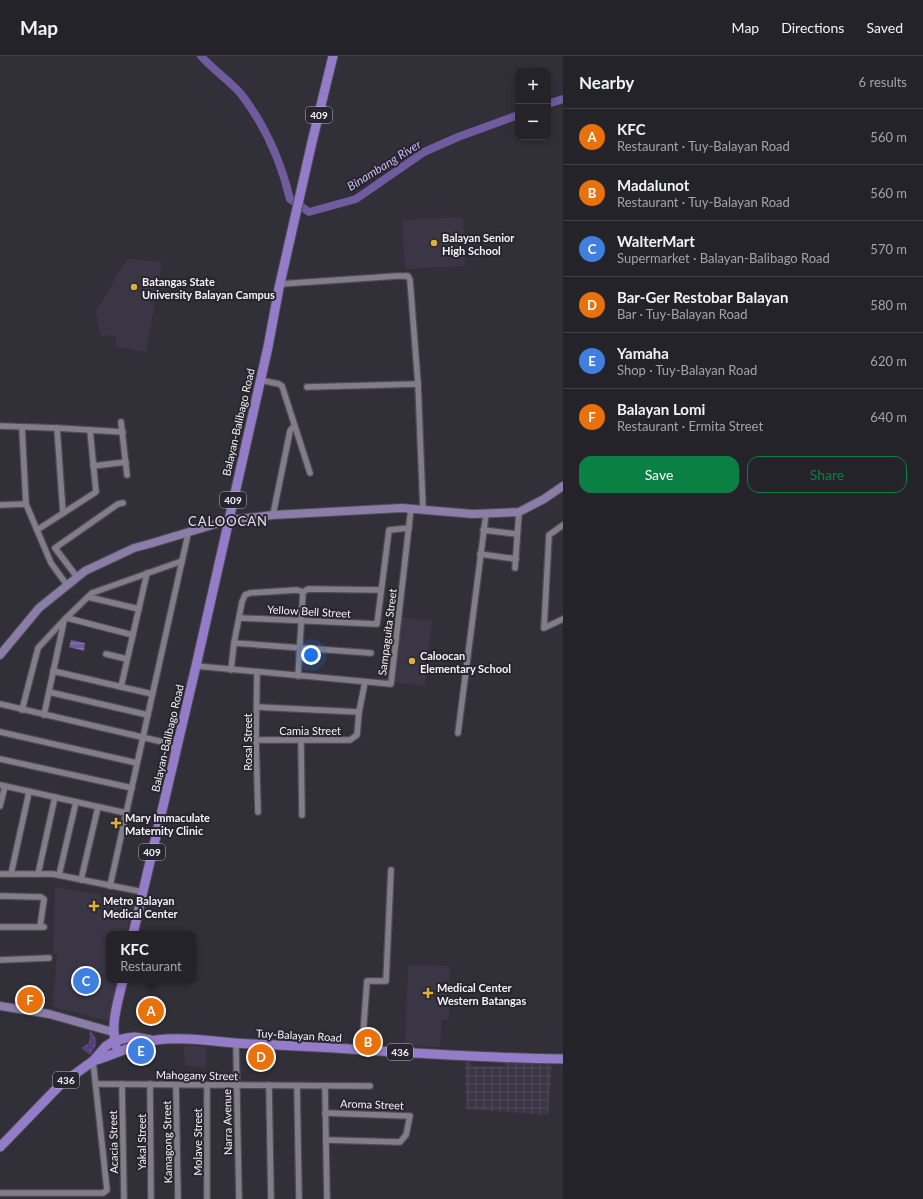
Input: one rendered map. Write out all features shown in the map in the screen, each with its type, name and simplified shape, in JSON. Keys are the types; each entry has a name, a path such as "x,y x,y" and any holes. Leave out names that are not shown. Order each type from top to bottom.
{"main road":[{"name":"Balayan-Balibago Road","path":"134,931 196,666 292,229 333,56"},
{"path":"117,1051 114,1036 114,1019 121,983"},
{"name":"Tuy-Balayan Road","path":"114,1036 135,1037 154,1041 190,1040 236,1044 362,1049 496,1058 563,1059"},
{"name":"436","path":"0,1147 60,1085 93,1061 114,1036"},
{"name":"Tuy-Balayan Road","path":"117,1051 154,1041"},
{"name":"436","path":"93,1061 104,1058 117,1051"}],"street":[{"path":"280,284 408,276 410,280 418,384 424,509"},
{"path":"260,380 282,386 310,473"},
{"path":"306,387 418,384"},
{"path":"121,422 127,475"},
{"path":"0,426 123,432"},
{"path":"273,516 290,431 295,427"},
{"path":"22,428 26,504 51,563 67,585"},
{"path":"58,428 63,513"},
{"path":"37,530 96,492 90,430"},
{"path":"93,466 126,462"},
{"path":"0,655 39,608 77,577 85,571 134,548 228,520 411,508 486,514 519,512 544,499 563,486"},
{"path":"77,577 55,548 118,504 123,503"},
{"path":"0,505 26,504"},
{"name":"Sampaguita Street","path":"196,666 391,684 411,508"},
{"path":"516,568 519,512"},
{"path":"458,733 486,514"},
{"path":"563,525 549,534 544,628 563,619"},
{"path":"231,670 234,644 242,602 245,595 250,593 297,590 303,592 308,589 381,590 389,530 409,528"},
{"path":"483,530 517,534"},
{"path":"110,886 188,534"},
{"path":"480,554 516,559"},
{"path":"22,710 38,648 92,593 182,561"},
{"path":"120,687 147,573"},
{"name":"Yellow Bell Street","path":"240,618 377,624 381,590"},
{"path":"298,676 303,592"},
{"path":"88,597 139,609"},
{"path":"65,619 133,635"},
{"path":"44,714 65,619"},
{"path":"234,644 371,653"},
{"path":"106,654 127,659"},
{"path":"53,671 152,694"},
{"name":"Rosal Street","path":"257,672 256,740 258,812"},
{"name":"Camia Street","path":"256,740 350,740 357,736 359,712 365,682"},
{"path":"49,692 148,715"},
{"path":"0,704 143,737 163,742 169,746 178,744"},
{"path":"257,706 359,712"},
{"path":"0,732 137,763"},
{"path":"163,742 170,738 178,744"},
{"path":"301,740 302,815"},
{"path":"0,759 132,788"},
{"path":"0,806 2,786 126,813"},
{"path":"11,874 29,792"},
{"path":"38,874 55,797"},
{"path":"59,875 76,802"},
{"path":"81,880 98,807"},
{"path":"362,1049 367,981 386,981 391,870"},
{"path":"0,874 59,875 143,892"},
{"path":"0,896 41,897 44,899 42,927 0,927"},
{"path":"0,960 49,958"},
{"path":"0,1006 48,1014 114,1036"},
{"name":"Narra Avenue","path":"236,1044 239,1199"},
{"path":"0,1193 31,1196 87,1192 103,1193 107,1190 93,1061"},
{"name":"Mahogany Street","path":"96,1084 370,1086"},
{"name":"Acacia Street","path":"122,1084 124,1199"},
{"name":"Yakal Street","path":"150,1084 151,1199"},
{"name":"Kamagong Street","path":"176,1084 178,1199"},
{"name":"Molave Street","path":"207,1085 207,1199"},
{"path":"269,1085 270,1199"},
{"path":"297,1086 299,1199"},
{"path":"324,1086 327,1199"},
{"name":"Aroma Street","path":"325,1113 410,1116 406,1135 400,1142 326,1140"},
{"path":"87,1192 87,1199"}],"shaded area":[{"name":"Balayan Senior High School","path":"463,217 465,266 405,269 402,220"},
{"name":"Batangas State University Balayan Campus","path":"127,259 162,262 146,352 116,347 116,335 100,336 96,311"},
{"name":"Caloocan Elementary School","path":"401,617 432,621 425,686 395,683"},
{"path":"71,640 85,643 84,651 69,647"},
{"path":"55,887 135,900 127,931 106,931 106,983 117,983 109,1021 53,1007 57,954 53,954"},
{"name":"Medical Center Western Batangas","path":"408,965 450,966 449,1020 442,1020 440,1047 405,1045"},
{"path":"90,1030 95,1037 96,1045 90,1055 81,1048 89,1043"},
{"path":"184,1045 207,1047 206,1068 185,1065"},
{"path":"465,1062 469,1062 472,1066 505,1066 506,1062 552,1065 548,1115 466,1109"}],"waterway":[{"name":"Binambang River","path":"201,56 241,94 250,106 271,144 282,171 290,199 309,212 356,199 424,152 458,137 515,116"},
{"name":"Binambang River","path":"551,103 563,99"}],"place":[{"name":"Balayan Senior High School","path":"434,243"},
{"name":"Batangas State University Balayan Campus","path":"134,287"},
{"name":"Caloocan Elementary School","path":"412,661"},
{"name":"Mary Immaculate Maternity Clinic","path":"116,823"},
{"name":"Metro Balayan Medical Center","path":"94,906"},
{"name":"WalterMart","path":"86,981"},
{"name":"Medical Center Western Batangas","path":"428,993"},
{"name":"Balayan Lomi","path":"30,1000"},
{"name":"KFC","path":"151,1011"},
{"name":"Madalunot","path":"368,1042"},
{"name":"Yamaha","path":"141,1051"},
{"name":"Bar-Ger Restobar Balayan","path":"261,1057"}],"district":[{"name":"CALOOCAN","path":"228,521"}]}
